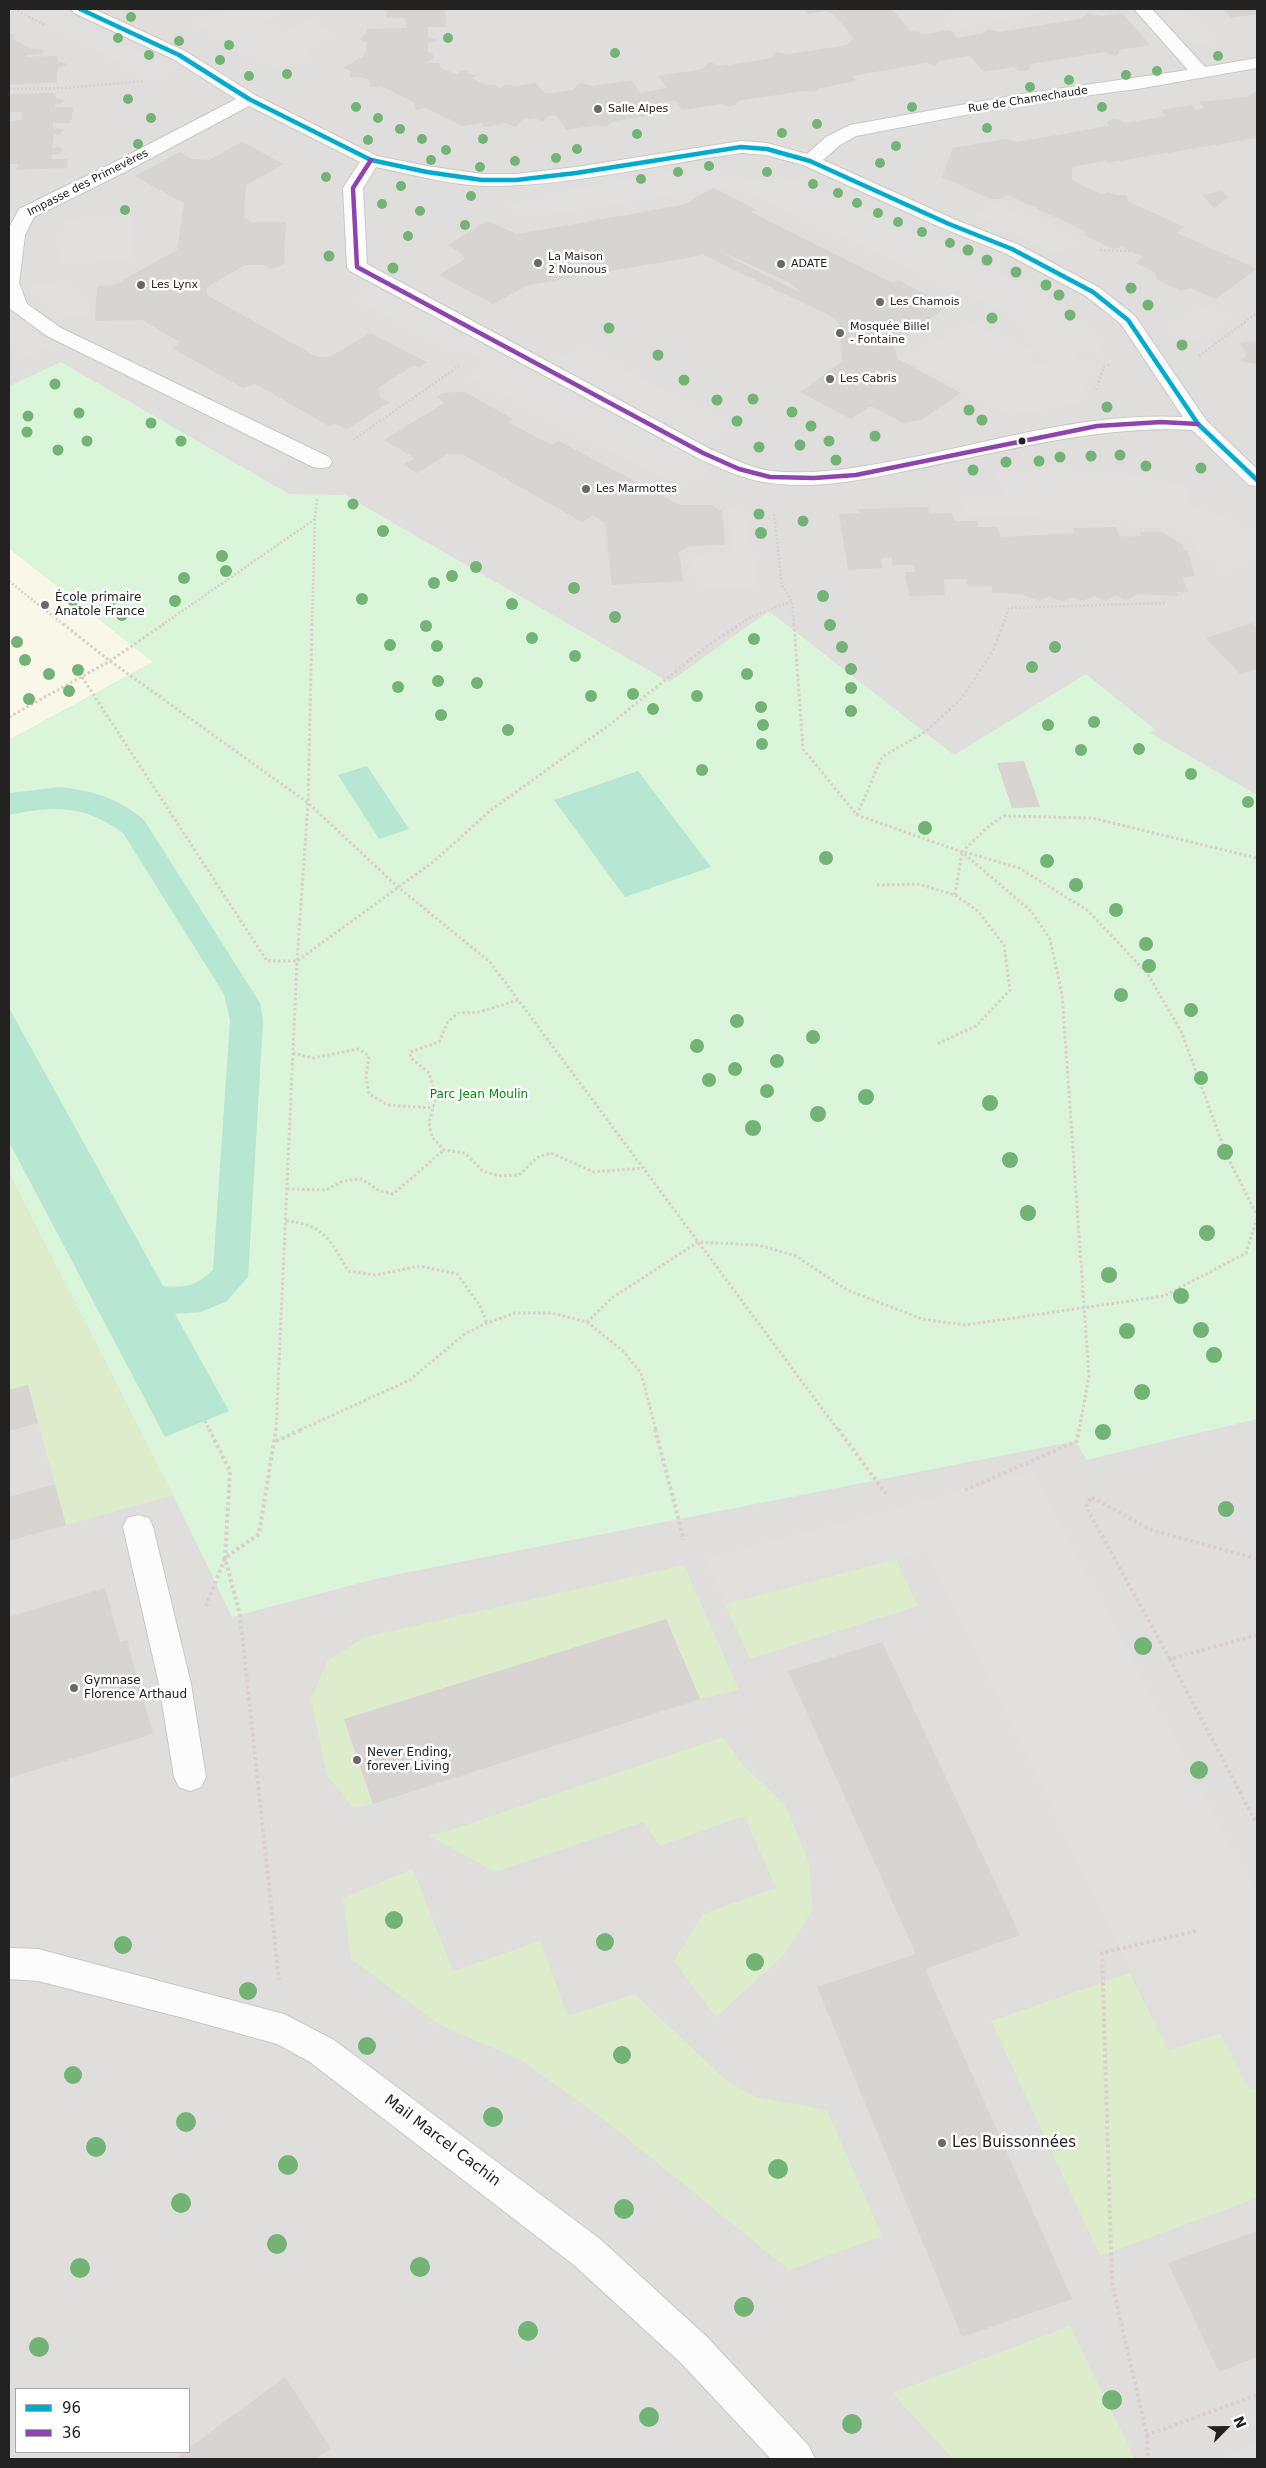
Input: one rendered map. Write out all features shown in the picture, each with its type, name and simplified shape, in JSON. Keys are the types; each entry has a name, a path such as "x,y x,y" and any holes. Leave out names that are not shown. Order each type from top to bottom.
{"street":[{"path":"80,9 179,55 249,99 371,160 454,176 516,180 576,174 681,155 741,147 767,149 810,161 949,224 1012,249 1093,292 1128,320 1198,424 1257,480"},
{"path":"1143,9 1201,73"},
{"name":"Rue de Chamechaude","path":"810,161 833,141 850,130 1022,99 1257,64"},
{"name":"Impasse des Primevères","path":"249,99 116,169 26,212 15,235 9,283 18,307 54,332 322,462"},
{"path":"371,160 353,188 357,267 703,453 739,469 770,477 814,478 856,475 1096,426 1141,422 1198,424"},
{"path":"138,1527 175,1684 190,1777"},
{"name":"Mail Marcel Cachin","path":"9,1963 38,1965 284,2030 322,2051 518,2197 587,2252 694,2350 796,2459"}],"path":[{"path":"9,88 64,88 148,81"},
{"path":"225,1558 259,1534 275,1441 297,961 308,803 315,519 322,462 497,341"},
{"path":"587,1322 612,1298 698,1242 758,1245 796,1256 847,1290 922,1319 965,1325 1164,1296 1246,1253 1257,1217 1227,1156 1181,1031 1147,974 1087,910 1019,868 962,852 856,815 803,748 792,602 782,586 770,477"},
{"path":"9,717 110,661 315,519"},
{"path":"9,581 110,661 308,803 398,887 490,962 886,1494"},
{"path":"82,676 267,961 297,961 433,862 491,810 612,723 707,646 751,617 792,602"},
{"path":"856,815 882,757 925,732 961,698 992,650 1009,608 1165,603"},
{"path":"955,895 962,852 971,846 991,822 1004,816 1092,818 1257,858"},
{"path":"962,852 1031,911 1050,939 1062,994 1082,1308 1089,1376 1077,1441 965,1490"},
{"path":"877,885 918,884 955,895 978,911 1004,945 1010,990 976,1026 937,1044"},
{"path":"518,1000 479,1012 458,1013 447,1023 439,1042 410,1052 411,1058 430,1073 436,1097 429,1123 432,1137 444,1150 465,1153 483,1172 500,1176 519,1175 538,1157 551,1153 594,1172 643,1168"},
{"path":"293,1053 313,1058 358,1049 369,1056 366,1076 369,1094 388,1105 434,1108"},
{"path":"287,1189 326,1190 343,1181 362,1179 378,1190 393,1194 408,1183 429,1160 444,1150"},
{"path":"286,1220 302,1221 322,1230 348,1271 376,1275 420,1266 457,1274 480,1306 487,1323"},
{"path":"275,1441 410,1380 466,1333 487,1323 515,1313 552,1313 587,1322 623,1352 641,1373 684,1540"},
{"path":"204,1421 230,1471 225,1558 240,1615 284,2030"},
{"path":"1257,1559 1151,1530 1091,1496 1086,1507 1170,1659 1255,1821 1257,1818"},
{"path":"1170,1659 1257,1635"},
{"path":"1148,2459 1147,2435 1112,2283 1102,1953 1196,1931"},
{"path":"1147,2435 1257,2395"}],"shaded area":[{"path":"9,9 1257,9 1257,2459 9,2459"},
{"path":"22,9 64,9 174,69 151,80"},
{"path":"222,9 291,9 264,22 283,33 309,20 334,34 311,44 308,60 281,70 193,23"},
{"path":"966,9 1064,9 958,28 945,12"},
{"path":"1160,9 1182,9 1214,41 1195,45"},
{"path":"713,164 716,175 759,180 773,184 794,178 1062,302 1096,336 1101,353 1076,351 1077,359 1092,364 1080,403 1011,415 906,359 969,322 1036,352 1016,365 1028,367 1050,361 1010,315 745,191 713,188 540,216 522,216 506,204 562,197 568,190"},
{"path":"995,203 1077,242 1057,255 975,215"},
{"path":"134,216 132,260 61,263 64,219"},
{"path":"63,282 95,314 60,318 30,285"},
{"path":"376,286 528,367 586,349 729,425 705,439 705,469 679,486 468,377 488,363 455,343 447,348 354,299"},
{"path":"1203,307 1229,318 1193,343 1168,330"},
{"path":"9,311 53,345 23,358 9,347"},
{"path":"226,426 284,459 259,475 201,441"},
{"path":"1057,471 1123,474 1186,486 1187,506 1232,520 1257,538 1257,552 1224,576 1215,560 1196,551 1194,540 1166,522 965,515 967,496 1003,496 996,472"},
{"path":"743,506 759,587 699,590 691,555 733,552 727,507"},
{"name":"École primaire Anatole France","path":"9,548 153,662 9,740"},
{"path":"1033,1472 1257,1895 1257,2087 1250,2090 1221,2033 1169,2050 927,1551 725,1604 706,1559"},
{"path":"1257,2443 1257,2459 1217,2459"}],"green space":[{"name":"Parc Jean Moulin","path":"61,362 289,494 345,495 669,682 769,611 954,755 1086,674 1156,730 1150,733 1257,795 1257,1419 1086,1460 1076,1441 379,1578 232,1617 173,1495 9,1173 9,740 153,662 9,548 9,386"},
{"path":"367,766 409,829 379,839 338,775"},
{"path":"638,771 711,867 625,897 554,800"},
{"path":"61,787 95,793 125,806 144,820 260,1003 263,1021 248,1277 227,1301 201,1312 175,1314 229,1411 165,1437 9,1142 9,1008 163,1286 171,1287 196,1283 213,1270 230,1020 224,994 123,833 96,817 82,812 55,809 9,815 9,793"},
{"path":"9,1173 173,1495 66,1525 28,1385 9,1390"},
{"path":"896,1559 918,1606 750,1659 725,1604"},
{"path":"684,1565 739,1690 700,1699 666,1620 344,1720 373,1804 353,1808 327,1775 311,1699 328,1660 365,1637"},
{"path":"723,1737 742,1764 786,1806 809,1863 812,1911 784,1955 716,2017 674,1961 703,1914 776,1888 744,1816 660,1846 643,1822 495,1872 428,1835 448,1831"},
{"path":"413,1869 453,1971 540,1941 568,2016 635,1994 728,2082 756,2097 827,2110 882,2236 789,2270 607,2122 521,2060 438,2024 351,1959 343,1898"},
{"path":"1130,1973 1169,2050 1221,2033 1249,2089 1257,2087 1257,2198 1100,2256 991,2021"},
{"path":"1070,2326 1135,2459 953,2459 892,2393"}],"building":[{"path":"387,9 445,9 446,27 428,27 428,37 438,40 428,44 428,52 432,53 434,58 426,63 439,63 441,68 456,74 463,70 476,76 472,78 483,84 497,85 498,89 506,84 516,86 536,83 545,94 573,90 579,83 593,86 631,80 640,93 667,88 658,76 703,69 709,62 721,66 772,58 775,52 790,54 847,45 854,39 835,15 825,11 807,14 803,9 892,9 910,31 919,32 921,35 950,30 957,38 981,34 988,29 998,32 1081,19 1087,13 1101,16 1122,13 1150,45 1119,50 1119,54 1115,56 1104,52 1029,64 1030,68 1026,71 1019,71 1013,67 984,72 970,56 939,61 935,65 927,63 852,76 856,81 820,88 816,92 803,91 738,101 729,107 721,104 682,110 675,100 648,105 655,115 614,121 607,126 598,125 566,130 556,115 548,116 543,122 535,118 522,120 516,127 506,123 484,127 482,123 463,126 426,108 416,110 415,103 381,86 369,87 371,81 361,77 350,78 351,71 343,68 365,55 367,42 359,39 366,34 367,29 407,28 405,18 386,18"},
{"path":"1223,9 1257,9 1257,14 1231,18"},
{"path":"9,34 14,34 13,39 32,49 45,50 42,54 27,55 26,57 57,56 58,61 67,64 57,69 57,82 9,85"},
{"path":"1257,91 1257,138 1072,167 1072,180 1102,195 1108,192 1116,195 1127,195 1128,201 1184,227 1177,233 1257,269 1215,299 1190,288 1181,291 1156,279 1156,273 1135,263 1143,257 1122,247 1113,249 1084,235 1085,231 1008,195 1000,199 991,199 942,177 953,148 1006,139 1017,142 1109,126 1107,122 1112,119 1124,123 1166,116 1161,110 1192,105 1195,110 1204,108 1199,102 1247,97"},
{"path":"55,93 56,98 64,100 61,103 55,104 55,107 73,107 71,123 53,123 53,128 64,130 60,134 54,135 52,148 60,147 63,150 61,153 51,155 52,159 67,159 67,168 16,170 18,164 9,164 9,121 21,120 22,112 9,112 9,94"},
{"name":"Les Lynx","path":"242,142 284,164 246,185 244,218 251,222 286,222 284,264 273,269 263,265 245,265 207,287 207,295 317,357 330,357 370,333 427,362 419,367 414,365 378,388 380,397 390,402 347,429 334,423 329,426 254,383 243,388 172,348 180,342 142,320 95,321 97,286 114,285 177,250 184,203 134,176 180,152 192,159 209,160"},
{"name":"Les Chamois","path":"713,188 757,210 751,212 893,283 898,280 948,306 893,344 898,359 961,393 921,420 903,423 873,407 869,407 851,419 800,392 842,362 839,324 830,316 704,255 528,285 493,304 439,275 465,259 462,254 448,245 487,221 517,234 683,205","holes":["715,249 789,282 803,294"]},
{"path":"1222,191 1228,197 1214,208 1202,195"},
{"path":"1257,341 1257,364 1240,361 1247,354 1240,342"},
{"name":"Les Marmottes","path":"465,392 513,419 508,422 551,445 559,441 680,505 711,505 722,511 725,545 689,546 679,552 683,581 612,585 605,523 593,515 582,522 462,454 448,454 417,473 403,465 415,458 384,440 444,403 437,397 443,393"},
{"path":"928,507 929,514 952,513 954,521 977,521 978,527 998,527 1000,537 1074,533 1073,528 1116,527 1119,537 1141,536 1140,532 1162,532 1183,545 1184,550 1187,550 1195,576 1182,577 1188,592 1176,592 1178,596 1137,594 1126,600 1115,595 1106,601 1094,596 1083,601 1072,597 1062,602 1049,596 1039,601 1022,594 992,593 992,586 968,587 967,579 944,579 945,595 909,596 905,572 915,572 914,565 893,565 892,557 881,558 883,568 848,570 839,514 859,513 858,509"},
{"path":"1252,623 1257,629 1257,669 1240,674 1206,638"},
{"path":"1024,761 1040,807 1012,808 997,763"},
{"path":"28,1385 38,1423 9,1431 9,1390"},
{"path":"55,1484 66,1525 9,1541 9,1497"},
{"name":"Gymnase Florence Arthaud","path":"105,1588 120,1642 127,1640 153,1734 9,1778 9,1617"},
{"path":"666,1619 700,1699 373,1804 344,1719"},
{"name":"Les Buissonnées","path":"882,1642 1020,1935 925,1969 1072,2299 962,2337 817,1987 916,1954 788,1671"},
{"path":"1257,2231 1257,2357 1219,2372 1168,2263"},
{"path":"285,2377 331,2448 316,2459 174,2459 183,2453 190,2453 190,2447"}],"transit line":[{"name":"96","path":"80,9 179,55 249,99 371,160 427,172 482,180 516,180 576,173 741,147 767,149 810,161 949,224 1012,249 1093,292 1128,320 1198,424 1257,480"},
{"name":"36","path":"371,160 353,188 357,267 703,453 739,469 770,477 814,478 856,475 1097,426 1161,422 1198,424"}],"place":[{"name":"Salle Alpes","path":"598,109"},
{"name":"La Maison 2 Nounous","path":"538,263"},
{"name":"ADATE","path":"781,264"},
{"name":"Les Lynx","path":"141,285"},
{"name":"Les Chamois","path":"880,302"},
{"name":"Mosquée Billel - Fontaine","path":"840,333"},
{"name":"Les Cabris","path":"830,379"},
{"name":"Les Marmottes","path":"586,489"},
{"name":"École primaire Anatole France","path":"45,605"},
{"name":"Gymnase Florence Arthaud","path":"74,1688"},
{"name":"Never Ending, forever Living","path":"357,1760"},
{"name":"Les Buissonnées","path":"942,2143"}]}
